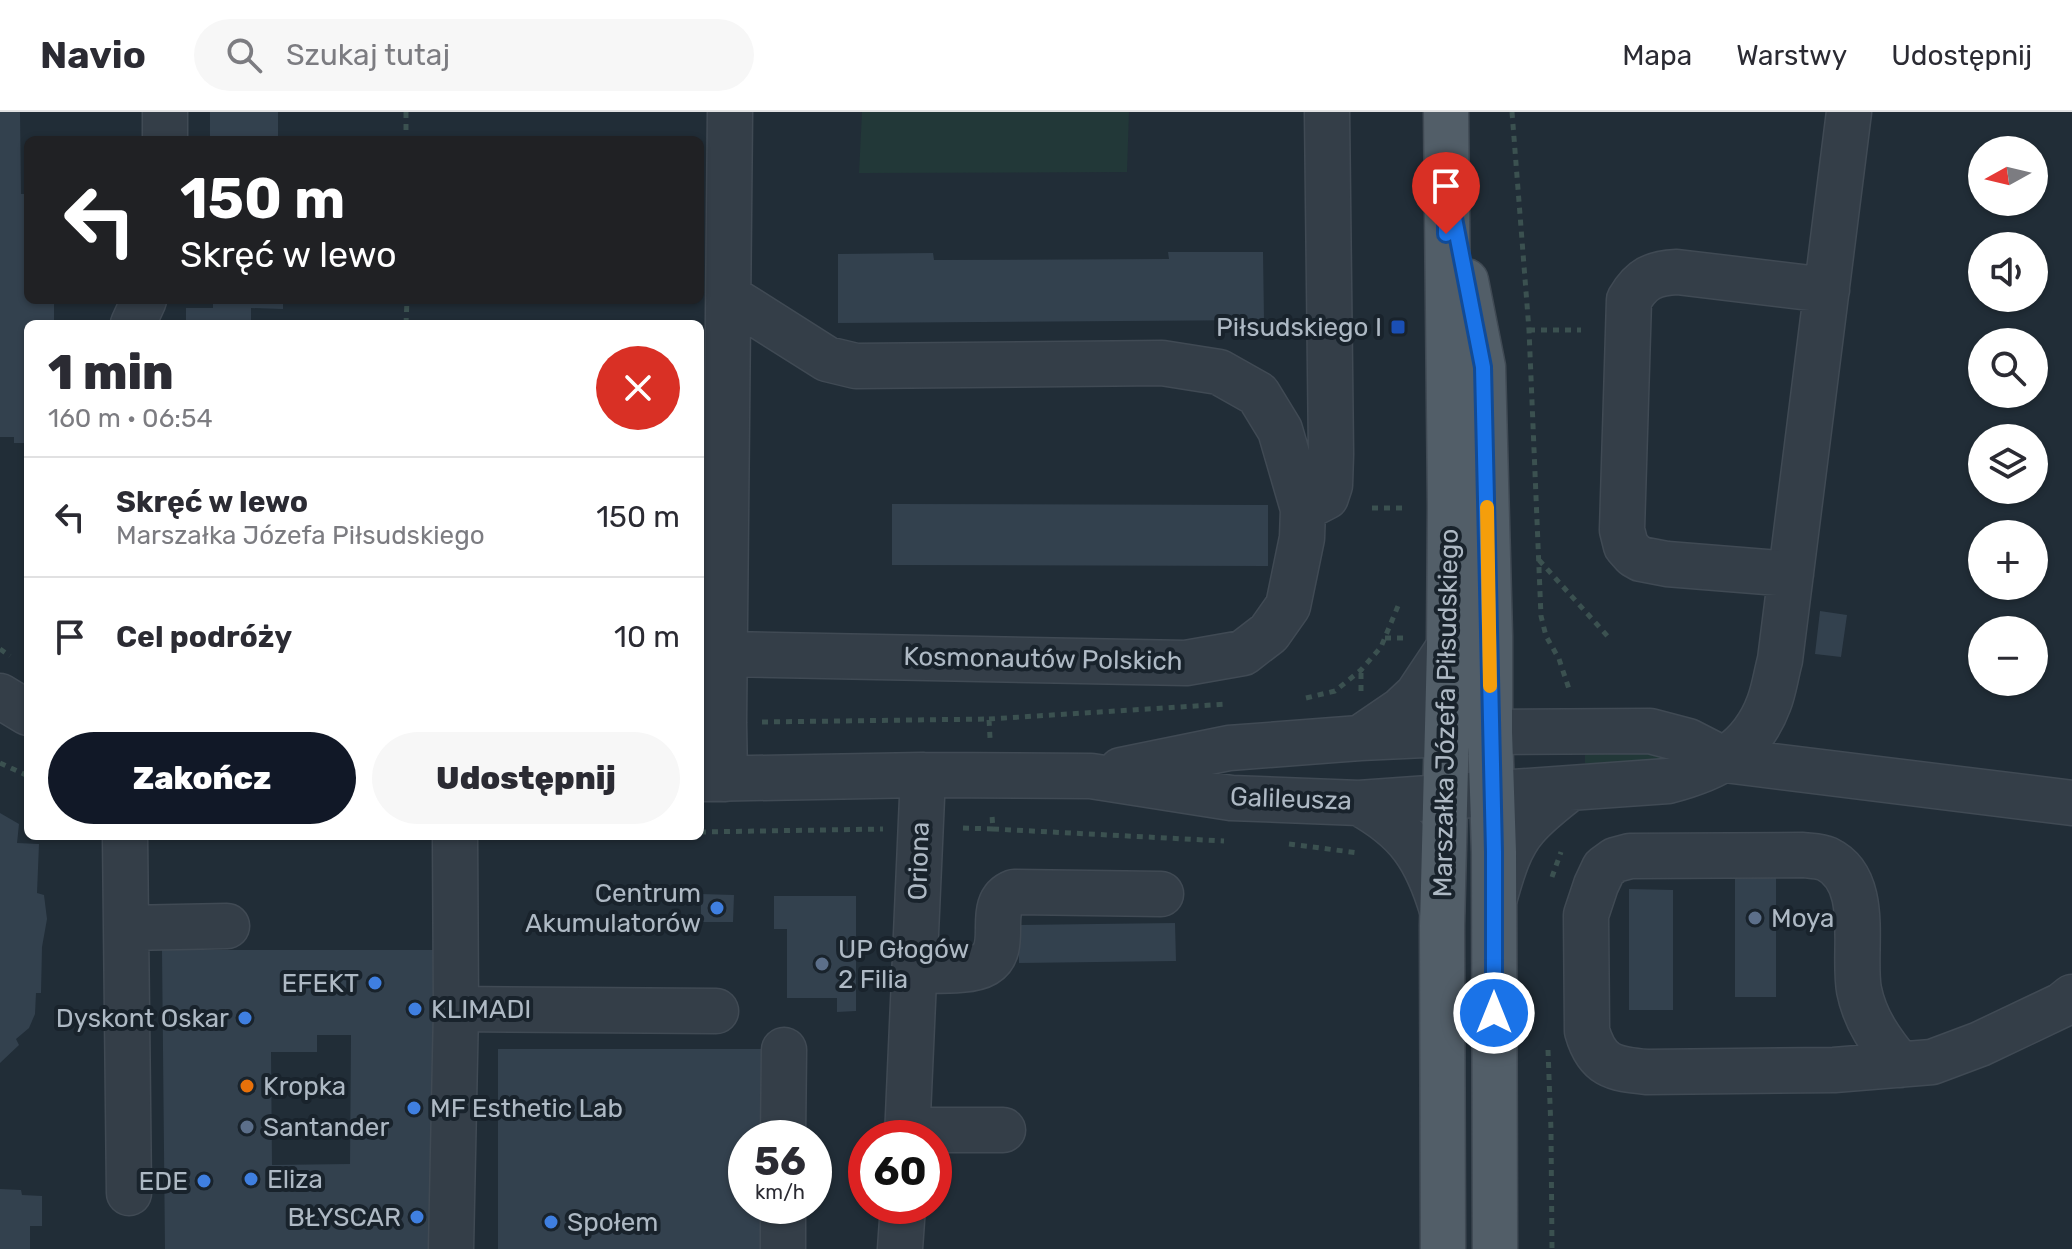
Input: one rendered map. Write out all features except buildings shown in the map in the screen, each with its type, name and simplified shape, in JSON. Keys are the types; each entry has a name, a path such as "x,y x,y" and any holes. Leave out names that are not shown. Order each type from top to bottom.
{"main road":[{"name":"Marszałka Józefa Piłsudskiego","path":"1446,112 1450,506 1470,650 1490,732 1493,792 1495,1249"},
{"name":"Marszałka Józefa Piłsudskiego","path":"1443,1249 1445,735 1470,650"}],"street":[{"path":"165,112 165,136"},
{"path":"713,779 724,723 726,654 713,416 729,297 730,112"},
{"path":"1303,509 1326,497 1330,485 1327,112"},
{"path":"1725,760 1755,730 1768,705 1780,660 1849,112"},
{"path":"1791,574 1667,564 1641,559 1626,546 1622,530 1629,300 1637,286 1662,273 1677,272 1827,290"},
{"name":"Kosmonautów Polskich","path":"726,654 1186,663 1243,653 1269,633 1288,606 1302,538 1303,509 1280,430 1258,394 1219,372 1162,363 856,366 827,359 729,297"},
{"path":"1360,738 1401,710 1430,678 1470,650 1502,683 1511,697 1544,724 1568,713"},
{"path":"0,696 24,711"},
{"name":"Galileusza","path":"1091,776 1229,748 1490,732 1568,713 1688,741 1725,760"},
{"path":"1725,760 2072,803"},
{"name":"Galileusza","path":"713,779 1091,776 1231,798 1359,803 1668,781 1698,773 1725,760"},
{"name":"Oriona","path":"909,1120 923,775"},
{"path":"1494,899 1504,865 1523,829 1569,789"},
{"path":"1359,803 1393,825 1421,857 1432,878 1442,910"},
{"path":"125,840 129,1193"},
{"path":"451,1249 456,1009 455,840"},
{"path":"1900,1065 1877,1038 1865,1012 1859,989 1855,897 1850,881 1839,866 1824,858 1803,855 1630,856 1615,860 1604,868 1586,915 1587,1031 1597,1053 1608,1064 1621,1070 1834,1070 1900,1065 1932,1062 1952,1056 2069,1003"},
{"path":"914,971 983,965 993,957 997,944 1000,903 1006,895 1014,892 1161,894"},
{"path":"126,928 227,926"},
{"path":"456,1009 716,1011"},
{"path":"783,1120 784,1050"},
{"path":"952,1132 1003,1130"},
{"path":"783,1224 783,1249"},
{"path":"900,1249 902,1224"}],"path":[{"path":"406,112 406,136"},
{"path":"1512,112 1529,330 1543,626 1559,659 1568,713"},
{"path":"1529,330 1581,330"},
{"path":"1372,508 1407,508"},
{"path":"1538,560 1611,640"},
{"path":"1296,699 1335,691 1361,670 1381,647 1398,606"},
{"path":"762,722 989,719 1235,703"},
{"path":"989,719 990,733"},
{"path":"0,763 24,774"},
{"path":"992,814 993,829"},
{"path":"963,828 1226,841"},
{"path":"704,832 889,829"},
{"path":"1287,844 1357,852 1368,860"}],"green space":[{"path":"862,112 1129,112 1127,172 859,173"},
{"path":"1585,750 1676,756 1651,763 1585,763"}],"slow traffic":[{"path":"1487,507 1490,686"}],"place":[{"name":"Piłsudskiego I","path":"1398,327"},
{"name":"Centrum Akumulatorów","path":"717,908"},
{"name":"Moya","path":"1755,918"},
{"name":"UP Głogów 2 Filia","path":"822,964"},
{"name":"EFEKT","path":"375,983"},
{"name":"KLIMADI","path":"415,1009"},
{"name":"Dyskont Oskar","path":"245,1018"},
{"name":"Kropka","path":"247,1086"},
{"name":"MF Esthetic Lab","path":"414,1108"},
{"name":"Santander","path":"247,1127"},
{"name":"Eliza","path":"251,1179"},
{"name":"EDE","path":"204,1181"},
{"name":"BŁYSCAR","path":"417,1217"},
{"name":"Społem","path":"551,1222"}],"route":[{"path":"1446,234 1446,177 1483,367 1493,792 1494,1013"}]}
